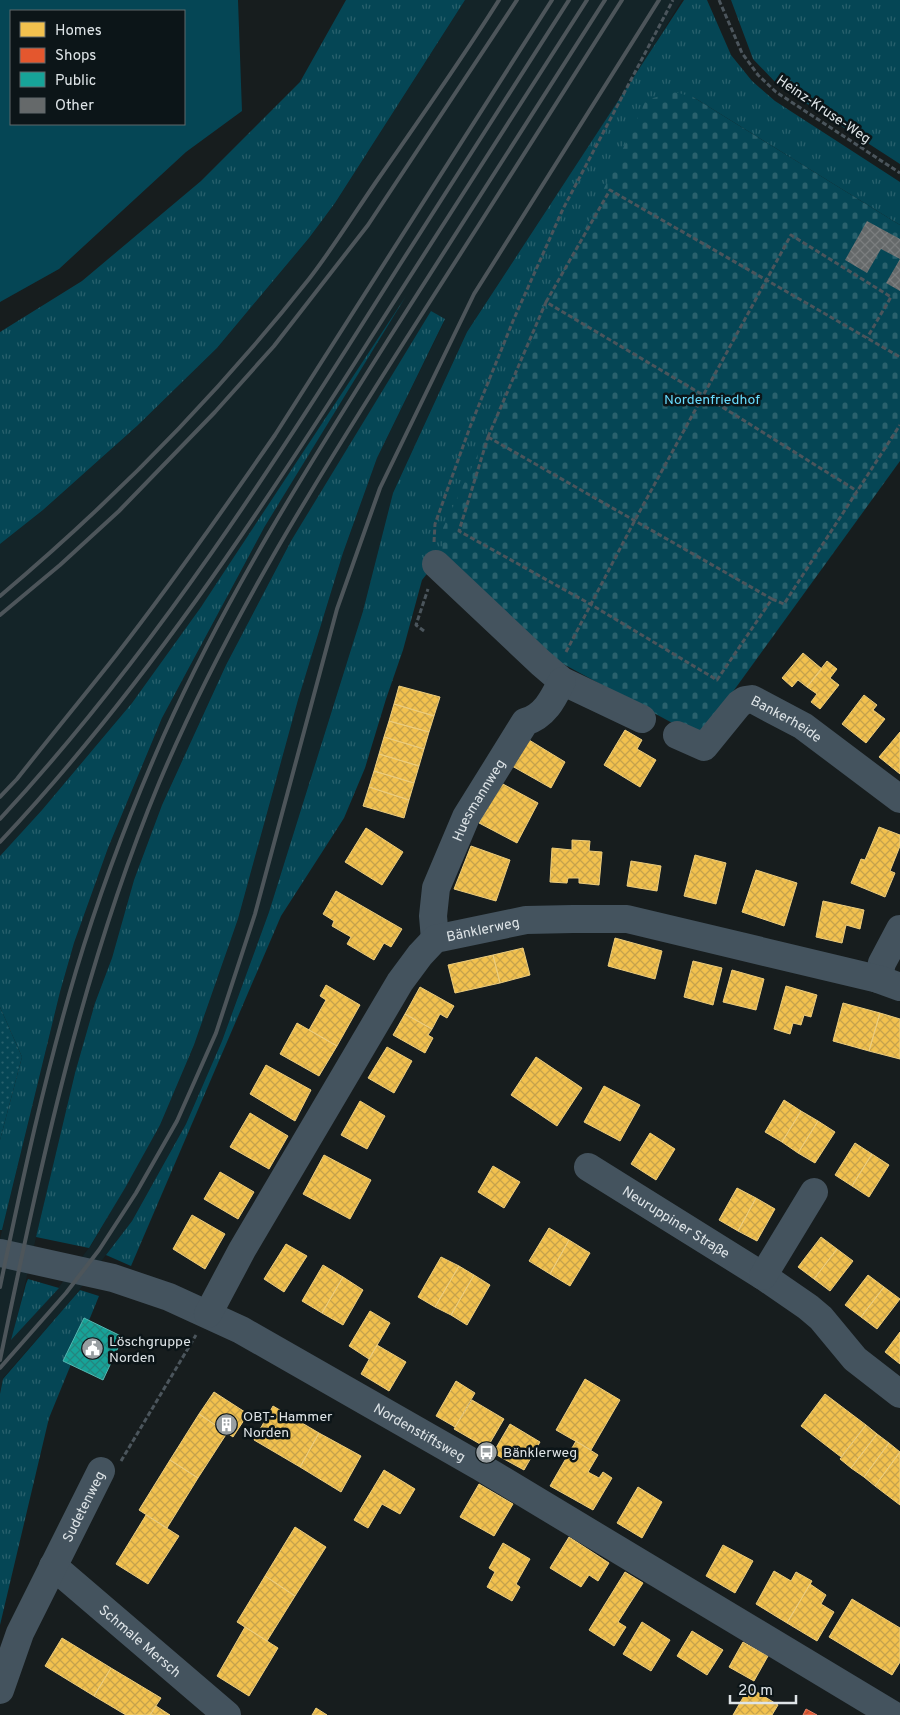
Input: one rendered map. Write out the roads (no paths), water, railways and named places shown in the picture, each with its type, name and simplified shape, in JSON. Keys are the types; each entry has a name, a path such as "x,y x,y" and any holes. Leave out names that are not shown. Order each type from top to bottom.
{"street":[{"path":"436,564 562,682 642,719"},
{"name":"Huesmannweg","path":"435,939 433,916 436,888 466,817 525,722 536,719 543,713 562,682"},
{"name":"Bankerheide","path":"676,735 704,747 739,704 745,700 752,699 803,726 900,799"},
{"name":"Bänklerweg","path":"208,1314 242,1250 400,982 420,954 435,939 526,920 627,919 889,983"},
{"path":"889,983 882,962 900,929"},
{"name":"Neuruppiner Straße","path":"588,1167 763,1276 808,1307 821,1318 855,1359 900,1394"},
{"path":"763,1276 814,1192"},
{"name":"Nordenstiftsweg","path":"0,1253 113,1278 169,1297 270,1345 478,1466 893,1715"},
{"name":"Sudetenweg","path":"0,1690 20,1633 101,1471"},
{"name":"Schmale Mersch","path":"53,1566 227,1715"}],"railway":[{"path":"0,596 123,485 201,405 274,322 326,255 499,0"},
{"path":"0,615 60,565 119,511 215,412 274,346 368,225 517,0"},
{"path":"0,797 17,779 105,670 198,546 256,463 552,0"},
{"path":"0,819 57,755 111,689 212,552 307,410 569,0"},
{"path":"0,842 102,724 197,600 328,405 587,0"},
{"path":"0,1287 44,1089 85,941 105,881 139,793 188,683 241,583 298,485 388,340 605,0"},
{"path":"0,1360 48,1140 86,995 107,924 132,853 159,783 185,725 242,611 305,501 622,0"},
{"path":"0,1368 66,1293 99,1250 136,1193 177,1121 216,1033 255,914 337,609 380,488 474,294 659,0"}],"place":[{"name":"Löschgruppe Norden","path":"93,1349"},
{"name":"OBT- Hammer Norden","path":"227,1424"},
{"name":"Bänklerweg","path":"487,1452"}],"park label":[{"name":"Nordenfriedhof","path":"712,399"}]}
